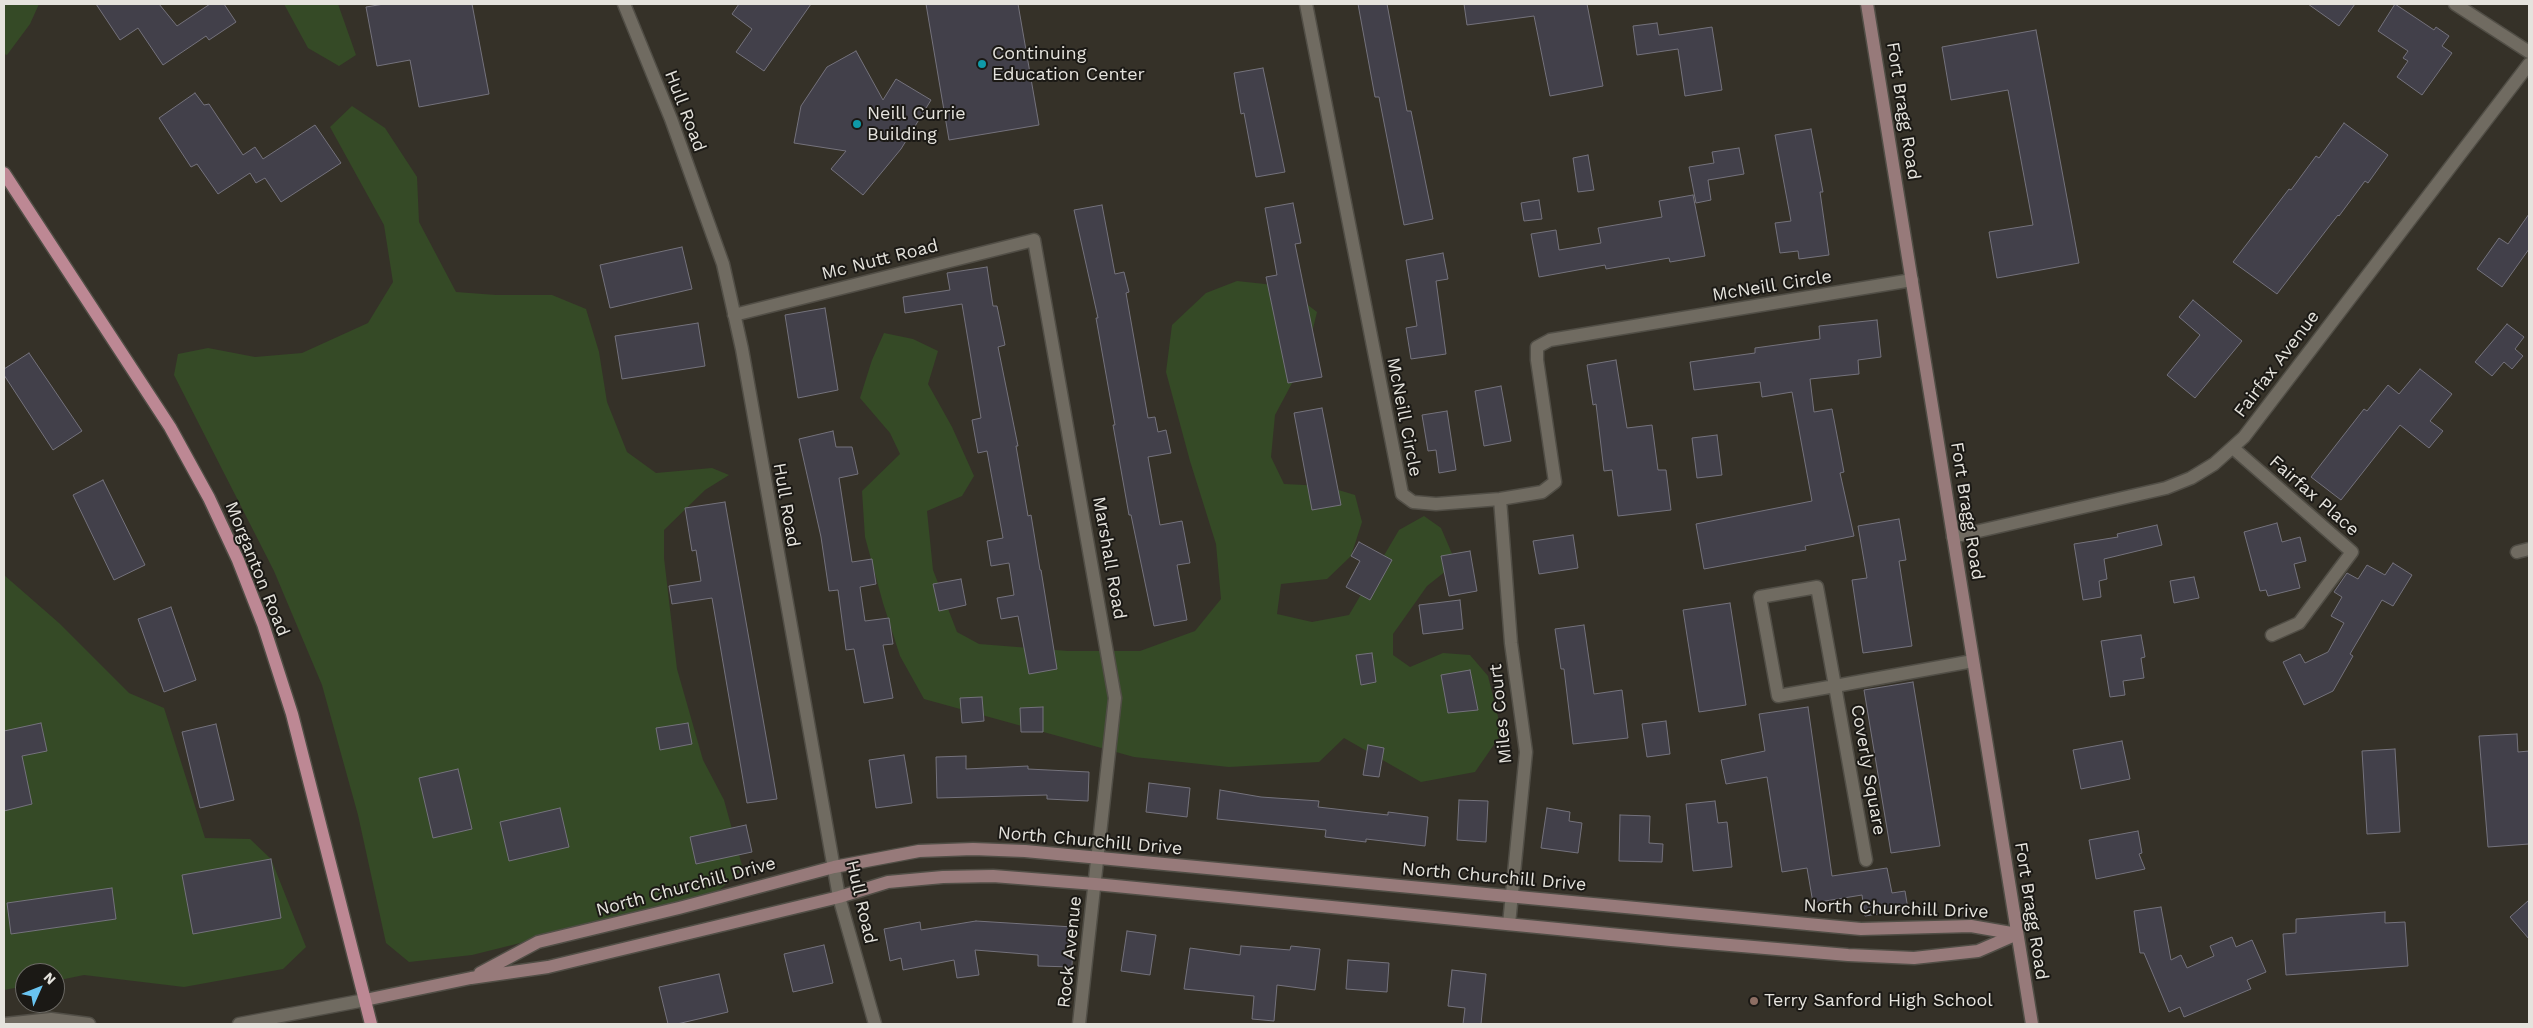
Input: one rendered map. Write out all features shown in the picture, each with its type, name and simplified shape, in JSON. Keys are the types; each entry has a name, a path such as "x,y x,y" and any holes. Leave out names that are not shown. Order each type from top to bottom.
{"main road":[{"name":"Morganton Road","path":"4,173 170,427 209,498 238,560 263,624 292,714 370,1024"}],"street":[{"name":"Hull Road","path":"624,4 671,119 702,202 722,264 734,315 839,898 874,1024"},
{"name":"McNeill Circle","path":"1306,4 1402,494 1413,502 1436,504 1500,499 1542,492 1555,482 1537,360 1537,347 1550,340 1912,280"},
{"name":"Fort Bragg Road","path":"1867,4 2032,1024"},
{"path":"2456,4 2529,52"},
{"name":"Fairfax Avenue","path":"1954,537 2166,488 2191,478 2214,464 2244,437 2529,64"},
{"name":"Mc Nutt Road","path":"734,315 1034,240"},
{"name":"Marshall Road","path":"1034,240 1116,698 1095,884"},
{"name":"Fairfax Place","path":"2233,448 2352,552 2299,623 2272,635"},
{"name":"Miles Court","path":"1500,499 1511,643 1526,752 1509,924"},
{"name":"Coverly Square","path":"1866,860 1835,686 1817,587 1760,597 1778,696 1835,686 1973,661"},
{"name":"North Churchill Drive","path":"471,978 538,942 679,908 834,867 919,851 973,849 1025,851 1861,929 1971,926 2017,934"},
{"name":"North Churchill Drive","path":"365,1000 471,978 548,966 839,898 888,882 943,877 993,876 1095,884 1671,940 1914,958 1978,950 2017,934"},
{"name":"Rock Avenue","path":"1079,1024 1095,884"},
{"path":"239,1024 365,1000"},
{"path":"5,1024 51,1019 90,1024"}],"green space":[{"path":"4,4 39,4 30,24 7,55 4,54"},
{"path":"284,4 338,4 356,55 339,66 308,48"},
{"path":"352,106 385,128 417,177 419,222 456,292 496,295 552,295 586,309 599,352 607,402 627,452 656,473 712,468 729,475 705,490 664,530 664,558 677,669 703,760 724,800 743,869 717,892 677,904 472,955 409,962 386,943 358,815 322,685 274,571 174,375 178,354 208,348 255,357 302,353 368,323 393,282 384,225 330,127"},
{"path":"1237,281 1283,286 1317,312 1306,357 1275,415 1271,457 1284,484 1325,486 1355,495 1362,522 1351,556 1327,579 1281,584 1277,614 1312,622 1349,615 1399,530 1424,516 1441,528 1456,563 1427,586 1393,634 1393,655 1410,667 1443,653 1470,655 1488,676 1502,733 1475,772 1421,782 1344,738 1319,762 1229,767 1134,757 924,699 900,656 865,537 862,491 900,454 890,433 860,398 872,360 884,333 913,339 938,351 928,384 952,427 974,476 962,496 927,511 933,570 957,632 979,644 1068,651 1140,651 1195,631 1221,599 1216,544 1190,461 1166,372 1172,325 1206,293"},
{"path":"4,575 59,623 129,693 164,708 205,838 250,839 271,859 306,947 283,969 184,987 84,975 65,979 65,963 15,963 15,988 4,990"}],"building":[{"path":"96,4 159,4 177,26 210,4 224,4 236,22 209,40 206,36 163,65 138,28 120,40"},
{"path":"384,4 472,4 489,94 419,107 410,60 377,66 366,7"},
{"path":"739,4 811,4 764,71 736,52 752,29 732,14"},
{"name":"Continuing Education Center","path":"926,4 1018,4 1039,125 949,140"},
{"path":"1358,4 1387,4 1407,111 1411,111 1433,219 1404,225 1379,97 1375,97"},
{"path":"1464,4 1587,4 1603,86 1550,96 1534,16 1467,25"},
{"path":"2308,4 2355,4 2339,26"},
{"path":"2395,4 2434,30 2436,27 2449,36 2442,46 2452,53 2422,95 2397,77 2408,61 2403,58 2408,51 2378,31"},
{"path":"1657,23 1659,35 1712,27 1722,90 1685,96 1678,49 1637,55 1633,26"},
{"path":"2036,30 2079,263 1997,278 1989,232 2033,225 2008,90 1951,100 1942,47"},
{"name":"Neill Currie Building","path":"856,51 883,100 896,79 931,100 901,149 863,195 831,169 846,151 794,143 801,106 827,67"},
{"path":"1263,68 1285,172 1256,177 1244,113 1241,114 1234,73"},
{"path":"195,93 204,105 209,104 243,155 255,147 263,159 315,125 341,163 281,202 265,178 256,183 250,173 218,194 197,164 191,167 159,118"},
{"path":"2344,123 2388,155 2368,183 2365,181 2277,294 2233,262 2316,156 2319,158"},
{"path":"1811,129 1823,192 1820,192 1829,255 1799,259 1798,251 1780,253 1775,223 1791,221 1775,135"},
{"path":"1739,148 1744,174 1708,180 1711,200 1696,203 1689,167 1714,163 1712,152"},
{"path":"1588,155 1594,190 1578,192 1573,158"},
{"path":"1693,195 1705,256 1670,262 1669,258 1606,269 1605,265 1539,277 1531,234 1556,230 1559,250 1601,243 1598,228 1662,217 1659,201"},
{"path":"1539,200 1542,219 1524,221 1521,203"},
{"path":"1293,203 1301,243 1295,244 1322,377 1288,383 1266,277 1277,275 1265,208"},
{"path":"1102,205 1115,274 1124,272 1129,292 1126,293 1148,418 1155,417 1158,432 1166,430 1171,453 1148,457 1160,525 1182,521 1190,563 1177,565 1187,620 1154,626 1131,515 1129,515 1096,318 1098,318 1074,210"},
{"path":"2529,214 2529,249 2502,287 2477,269 2499,238 2508,244"},
{"path":"682,247 692,289 610,308 600,265"},
{"path":"1443,253 1448,279 1436,281 1446,354 1411,359 1406,328 1417,326 1406,260"},
{"path":"987,267 993,306 997,306 1005,345 998,347 1018,446 1016,446 1028,516 1031,515 1057,669 1029,674 1018,616 1001,619 997,598 1014,595 1009,563 991,566 987,541 1003,538 987,451 978,453 972,420 981,418 962,304 905,313 903,297 950,290 947,273"},
{"path":"2193,300 2242,341 2195,398 2167,375 2200,335 2179,317"},
{"path":"825,308 838,390 798,398 785,315"},
{"path":"1877,320 1881,357 1858,360 1859,374 1810,379 1814,412 1832,409 1844,472 1840,473 1854,536 1805,546 1806,550 1704,569 1696,524 1812,501 1792,392 1762,397 1760,382 1694,390 1690,362 1755,353 1755,348 1820,339 1819,326"},
{"path":"698,323 705,366 622,379 615,336"},
{"path":"2507,324 2524,337 2515,349 2523,356 2512,369 2504,362 2492,376 2475,362"},
{"path":"29,353 82,431 53,450 4,375 4,369"},
{"path":"1616,360 1627,428 1652,425 1658,470 1666,470 1671,510 1618,516 1612,470 1604,471 1596,404 1593,405 1587,365"},
{"path":"2420,369 2452,394 2430,421 2443,431 2429,448 2400,425 2341,500 2311,477 2364,409 2367,411 2388,385 2399,394"},
{"path":"1501,386 1511,441 1484,446 1475,391"},
{"path":"1322,408 1341,505 1312,510 1294,413"},
{"path":"1447,411 1456,470 1439,473 1436,450 1428,451 1422,415"},
{"path":"833,431 836,447 852,447 858,474 839,478 852,562 872,559 876,584 860,587 865,621 889,618 893,644 883,645 893,698 864,703 854,649 846,650 838,590 829,591 821,537 799,439"},
{"path":"1717,435 1722,475 1697,478 1692,438"},
{"path":"103,480 145,565 114,580 73,495"},
{"path":"725,502 777,799 747,803 712,598 672,604 669,586 701,581 696,550 692,551 685,508"},
{"path":"1899,519 1906,560 1899,561 1912,646 1863,653 1852,580 1867,578 1858,526"},
{"path":"2277,523 2282,542 2300,537 2306,561 2294,564 2300,588 2268,596 2266,590 2260,591 2244,532"},
{"path":"2157,525 2162,545 2104,559 2107,579 2099,581 2101,597 2083,600 2074,544 2118,537 2117,534"},
{"path":"1573,535 1578,568 1539,574 1533,541"},
{"path":"1359,542 1392,560 1370,600 1346,587 1360,561 1351,556"},
{"path":"1470,551 1477,591 1449,596 1441,556"},
{"path":"2393,563 2412,575 2393,606 2382,600 2350,654 2353,656 2333,691 2304,705 2283,662 2300,654 2305,663 2328,652 2344,623 2331,616 2342,597 2334,592 2347,573 2358,579 2367,565 2385,575"},
{"path":"2194,577 2199,598 2174,603 2170,581"},
{"path":"961,579 966,605 939,611 933,584"},
{"path":"1460,600 1463,629 1423,634 1419,605"},
{"path":"1730,603 1746,705 1699,712 1683,610"},
{"path":"171,607 196,680 164,692 138,619"},
{"path":"1584,625 1594,694 1622,690 1628,738 1573,744 1564,669 1561,669 1555,629"},
{"path":"2141,635 2145,657 2141,658 2144,678 2123,681 2125,695 2110,697 2101,641"},
{"path":"1372,653 1376,682 1361,685 1356,655"},
{"path":"1470,670 1478,710 1448,713 1441,675"},
{"path":"1913,682 1940,846 1891,853 1864,690"},
{"path":"982,697 984,721 962,723 960,698"},
{"path":"1043,707 1043,732 1021,732 1020,708"},
{"path":"1808,707 1832,876 1887,868 1892,893 1905,891 1908,909 1865,916 1862,895 1813,903 1807,868 1782,872 1767,777 1726,784 1721,760 1765,751 1759,714"},
{"path":"1666,721 1670,754 1647,757 1642,724"},
{"path":"41,723 47,751 22,756 32,804 4,811 4,731"},
{"path":"688,723 692,744 660,750 656,728"},
{"path":"216,724 234,800 200,808 182,732"},
{"path":"2517,734 2518,752 2529,751 2529,844 2488,847 2479,736"},
{"path":"2122,741 2130,779 2081,789 2073,750"},
{"path":"1368,745 1384,748 1379,777 1363,775"},
{"path":"2395,749 2400,832 2367,834 2362,751"},
{"path":"904,755 912,803 876,808 869,760"},
{"path":"966,756 966,769 1028,766 1028,769 1089,772 1088,801 1047,799 1047,795 937,798 936,757"},
{"path":"458,769 472,829 433,838 419,778"},
{"path":"1149,783 1190,788 1187,817 1146,812"},
{"path":"1220,790 1261,797 1319,801 1318,807 1388,815 1388,812 1428,817 1425,846 1366,839 1366,842 1325,837 1326,830 1217,819"},
{"path":"1459,800 1488,801 1486,842 1457,840"},
{"path":"1715,801 1718,823 1727,822 1732,867 1693,871 1686,804"},
{"path":"560,808 569,847 509,861 500,822"},
{"path":"1547,808 1570,812 1569,821 1582,823 1578,853 1541,848"},
{"path":"1620,815 1650,816 1649,843 1663,844 1662,862 1619,861"},
{"path":"746,825 752,852 696,864 690,837"},
{"path":"2138,831 2142,853 2139,854 2145,869 2096,879 2089,840"},
{"path":"271,859 281,918 193,934 182,875"},
{"path":"112,888 116,919 11,934 7,903"},
{"path":"2529,900 2529,939 2510,917"},
{"path":"2161,907 2171,960 2181,955 2187,968 2214,956 2210,946 2232,937 2236,947 2252,940 2266,972 2247,980 2251,989 2184,1017 2180,1007 2169,1012 2144,953 2140,953 2134,911"},
{"path":"2385,912 2385,923 2405,922 2408,966 2286,975 2283,934 2296,933 2296,919"},
{"path":"976,921 1073,927 1072,967 1038,966 1038,955 975,950 979,975 957,978 954,960 903,970 901,958 890,961 884,929 920,922 921,930"},
{"path":"1127,931 1156,935 1150,975 1121,971"},
{"path":"824,945 833,983 793,992 784,954"},
{"path":"1241,946 1290,950 1291,946 1320,949 1315,990 1277,985 1274,1021 1252,1019 1254,996 1184,989 1190,948 1240,955"},
{"path":"1348,960 1389,963 1387,992 1346,989"},
{"path":"1452,970 1486,974 1481,1024 1463,1024 1465,1008 1448,1006"},
{"path":"719,974 728,1012 677,1024 668,1024 659,987"}],"place":[{"name":"Continuing Education Center","path":"982,64"},
{"name":"Neill Currie Building","path":"857,124"},
{"name":"Terry Sanford High School","path":"1754,1001"}]}
